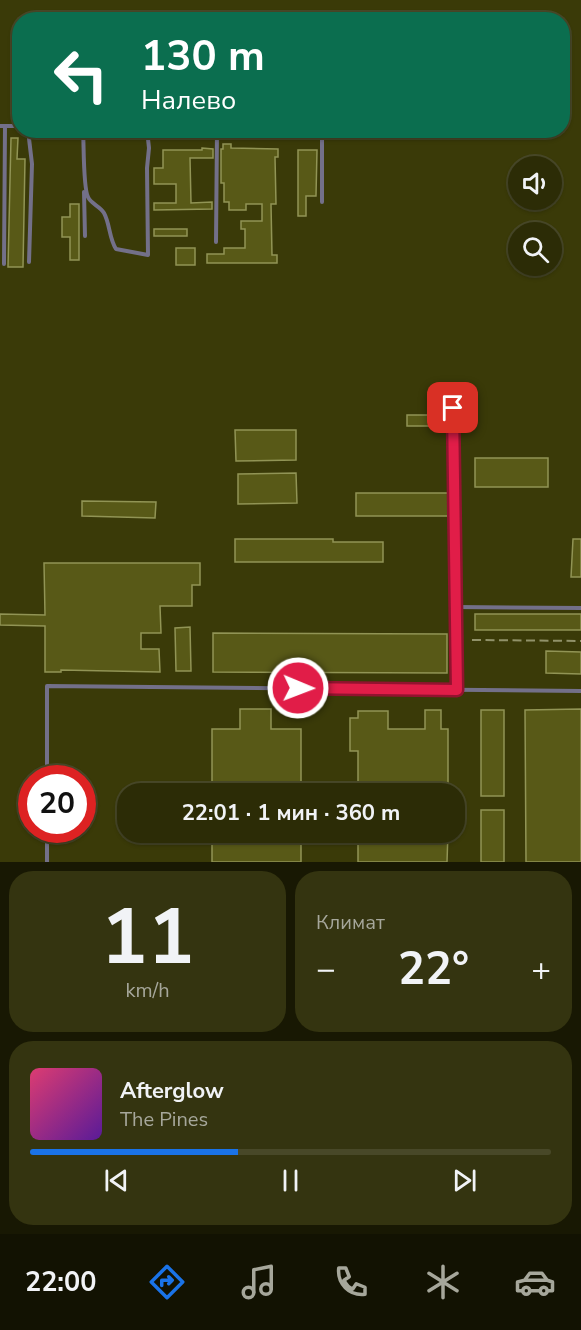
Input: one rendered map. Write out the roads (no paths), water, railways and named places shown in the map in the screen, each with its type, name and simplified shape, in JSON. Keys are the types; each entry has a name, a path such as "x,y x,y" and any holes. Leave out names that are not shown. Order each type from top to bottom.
{"lane":[{"path":"2,126 4,264"},
{"path":"29,138 32,164 29,262"},
{"path":"83,138 85,236"},
{"path":"84,189 88,199 100,207 106,216 110,240 116,249 148,255 148,138"},
{"path":"216,242 217,138"},
{"path":"322,138 322,202"},
{"path":"453,408 457,690"},
{"path":"456,607 581,608"},
{"path":"47,765 47,686 581,691"},
{"path":"46,862 47,843"}],"railway":[{"path":"472,640 581,641"}]}
